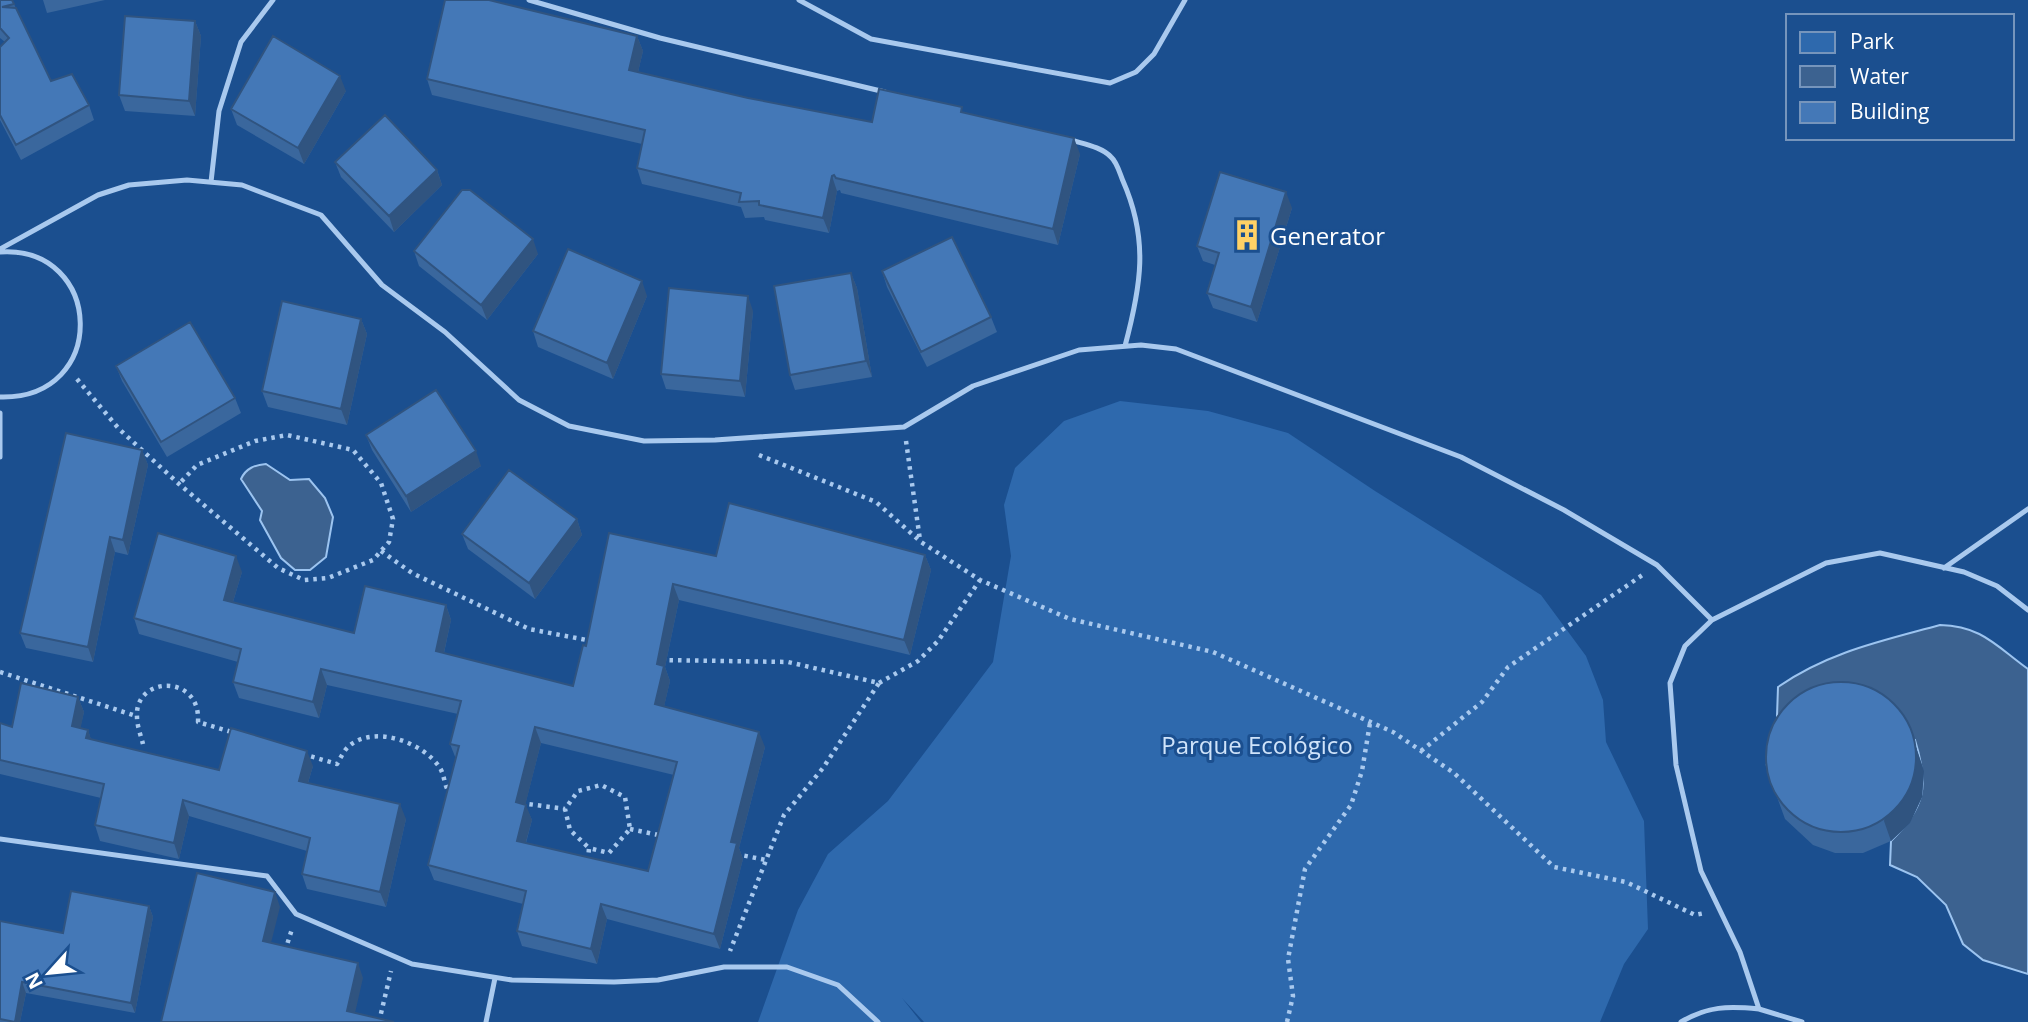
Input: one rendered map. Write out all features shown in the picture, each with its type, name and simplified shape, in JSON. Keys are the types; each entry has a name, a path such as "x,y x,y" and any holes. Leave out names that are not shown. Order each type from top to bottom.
{"lane":[{"path":"211,182 219,111 241,42 273,0"},
{"path":"529,0 660,38 899,96"},
{"path":"799,0 871,39 1110,83 1136,72 1153,54 1185,0"},
{"path":"1067,139 1093,146 1112,157 1134,205 1143,257 1125,346"},
{"path":"0,250 98,195 129,185 158,180 242,185 321,215 382,285 445,332 519,400 569,426 644,441 715,440 904,427 974,386 1079,351 1141,345 1176,349 1461,457 1564,510 1657,565 1712,620"},
{"path":"0,250 28,254 43,260 68,281 76,296 81,328 79,344 68,368 45,388 15,398 0,397"},
{"path":"0,414 0,457"},
{"path":"1944,568 2028,509"},
{"path":"1759,1009 1741,952 1718,911 1701,870 1681,788 1670,683 1685,646 1712,620 1826,563 1880,553 1944,568 1997,586 2028,610"},
{"path":"0,839 267,876 296,914 412,964 495,978 614,982 659,980 713,969 787,967 838,985 878,1022"},
{"path":"486,1022 495,978"},
{"path":"1681,1022 1700,1011 1722,1006 1759,1009 1802,1022"}],"path":[{"path":"68,368 119,429 179,484 278,568 303,580 328,578 373,560 389,542 393,519 381,483 353,450 287,435 255,441 197,465 179,484"},
{"path":"904,427 920,542"},
{"path":"754,453 876,502 920,542 980,580 1070,619 1213,652 1393,732 1454,773 1554,867 1626,882 1695,915 1718,911"},
{"path":"381,551 412,573 529,629 601,644"},
{"path":"1421,751 1482,702 1508,667 1657,565"},
{"path":"713,969 729,953 784,815 823,768 879,683 918,662 937,641 980,580"},
{"path":"648,657 660,660 788,662 879,683"},
{"path":"0,672 136,716"},
{"path":"143,744 136,716 140,700 152,689 168,685 185,689 196,702 198,722 236,733"},
{"path":"1287,1022 1293,996 1288,958 1305,869 1351,805 1363,771 1370,723"},
{"path":"299,753 337,764 349,747 359,741 373,737 405,741 422,749 441,769 447,792 460,794"},
{"path":"601,785 625,797 630,829 609,853 589,848 570,830 565,809 578,791 601,785"},
{"path":"513,801 565,809"},
{"path":"630,829 671,838"},
{"path":"586,872 589,848"},
{"path":"725,851 766,860"},
{"path":"282,962 296,914"},
{"path":"379,1022 394,956"}],"green space":[{"name":"Parque Ecológico","path":"1120,401 1208,411 1288,433 1541,595 1586,656 1603,700 1606,742 1644,821 1648,929 1624,964 1600,1022 924,1022 902,998 921,1022 758,1022 798,910 828,854 888,801 993,662 1011,556 1004,505 1015,468 1064,421"}],"water":[{"path":"266,464 290,480 309,479 325,498 333,517 326,557 310,570 295,570 281,558 260,520 262,511 241,479 251,468"},
{"path":"1940,625 1955,626 1978,633 2028,669 2028,974 1983,960 1963,944 1946,905 1917,877 1890,865 1891,841 1911,817 1921,795 1922,770 1915,740 1791,726 1777,716 1778,687 1797,675 1836,656 1876,642"}],"building":[{"path":"0,0 12,0 14,4 2,7 16,8 51,81 72,74 89,105 16,145 0,115 0,47 9,38 0,28"},
{"path":"445,0 489,0 637,36 629,70 748,98 872,122 879,89 962,107 961,112 1074,138 1053,229 836,178 834,175 823,218 759,205 759,201 739,202 741,193 637,168 645,130 427,79"},
{"path":"125,16 195,21 189,101 119,95"},
{"path":"273,36 340,76 298,148 231,109"},
{"path":"385,115 437,170 389,216 335,162"},
{"name":"Generator","path":"1220,172 1286,192 1251,307 1207,293 1219,253 1197,246"},
{"path":"462,190 470,190 533,239 481,305 414,251"},
{"path":"952,237 991,317 921,352 882,271"},
{"path":"568,249 642,281 607,363 533,331"},
{"path":"851,273 866,361 790,375 774,286"},
{"path":"669,288 748,296 740,381 661,374"},
{"path":"282,301 361,319 341,409 262,391"},
{"path":"190,322 235,398 161,442 116,366"},
{"path":"436,390 476,451 406,496 366,435"},
{"path":"66,433 142,450 123,540 110,537 88,647 20,633"},
{"path":"509,470 577,519 529,583 462,534"},
{"path":"729,503 925,555 904,640 673,584 657,664 664,666 655,704 759,732 731,842 737,843 714,934 601,904 591,949 517,931 526,891 428,865 459,746 450,744 461,701 321,669 313,702 233,682 241,649 134,618 158,533 236,556 224,600 354,633 365,586 446,605 436,651 573,686 583,645 586,646 609,533 716,556","holes":["535,727 677,762 648,871 517,841 526,805 516,802"]},
{"path":"1841,682 1870,687 1894,704 1911,728 1916,757 1911,786 1894,810 1870,827 1841,832 1812,827 1788,810 1771,786 1766,757 1771,728 1788,704 1812,687"},
{"path":"21,683 78,697 72,726 88,730 86,738 219,770 231,728 307,751 299,781 400,804 380,892 302,874 310,838 183,800 174,843 95,825 104,784 0,760 0,723 12,727"},
{"path":"197,873 275,892 263,941 358,963 347,1011 394,1022 161,1022"},
{"path":"71,891 149,906 131,1003 22,982 15,1022 0,1019 0,921 63,933"}],"place":[{"name":"Generator","path":"1247,235"}]}
